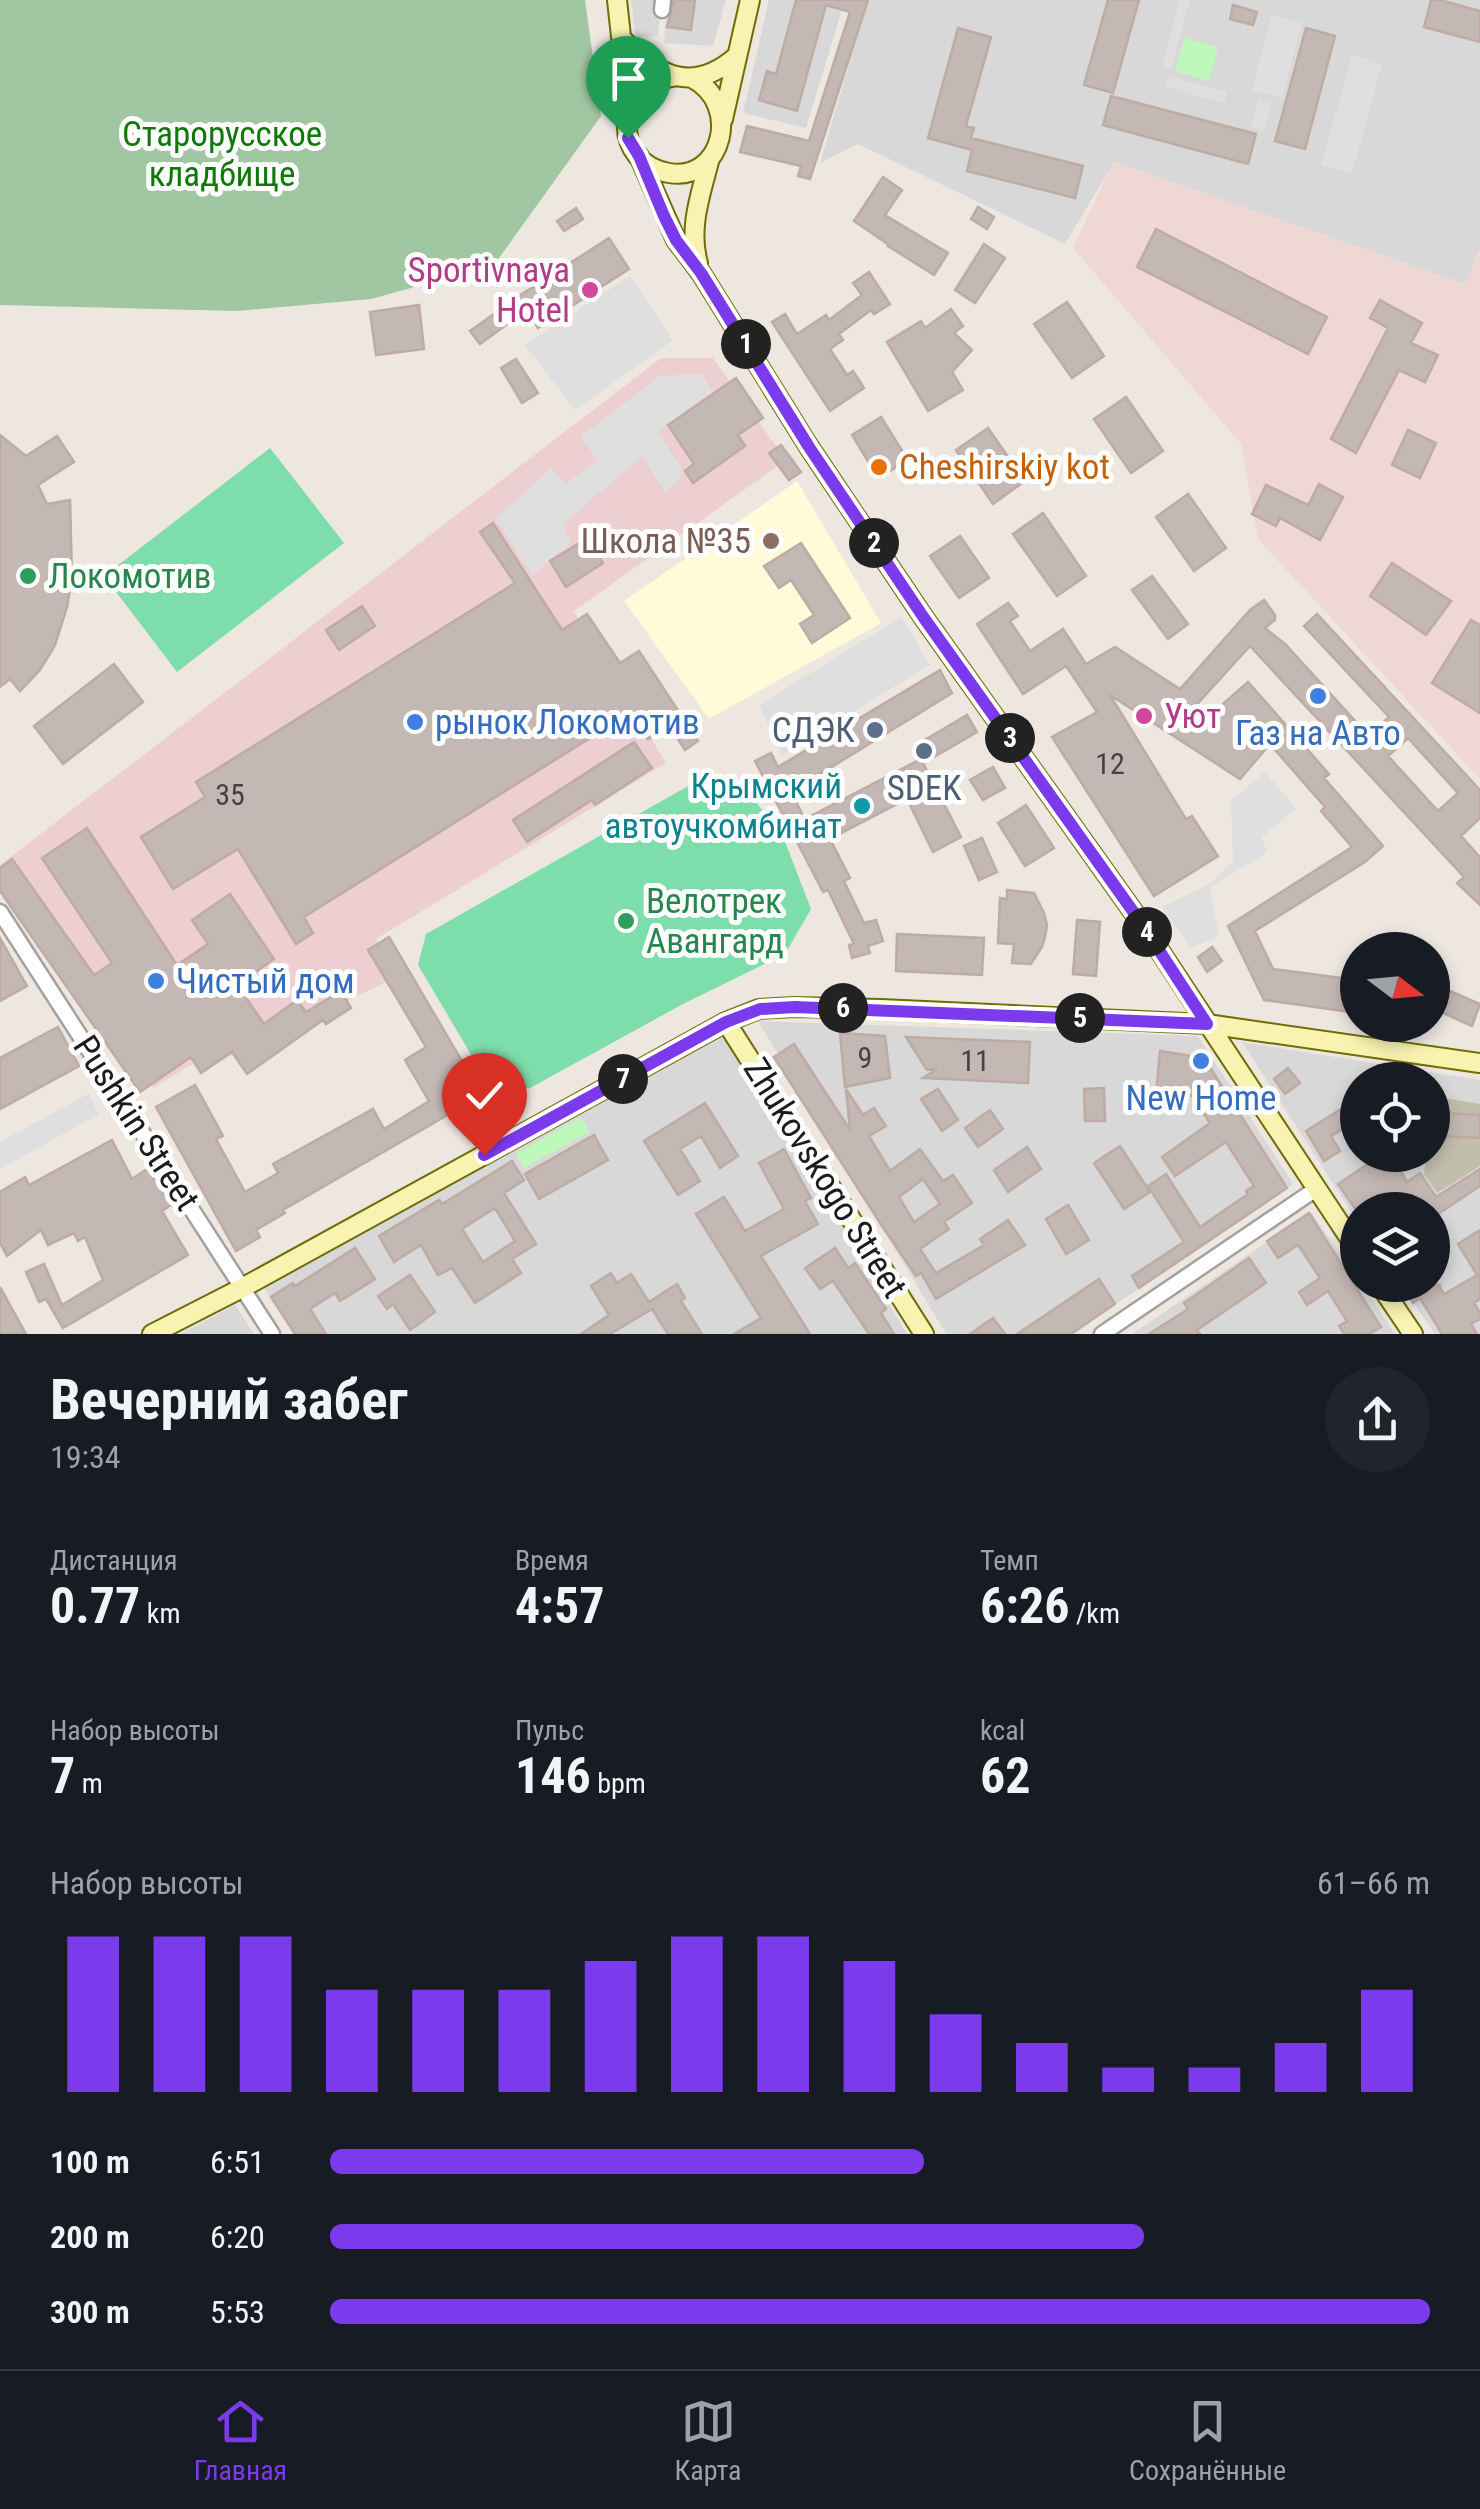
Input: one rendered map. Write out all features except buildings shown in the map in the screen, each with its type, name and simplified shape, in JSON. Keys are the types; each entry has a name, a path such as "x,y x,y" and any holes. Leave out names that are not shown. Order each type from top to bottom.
{"main road":[{"path":"617,0 629,110 628,138 676,240 924,618 1142,924 1340,1224"},
{"path":"701,273 693,246 696,214 710,158 721,135 750,0"},
{"path":"622,39 651,66 702,84 711,92 722,120"},
{"path":"629,110 640,90 660,78 720,70 737,56"},
{"path":"639,156 647,164 671,174 696,169 710,158"},
{"path":"152,1334 726,1022 760,1009 795,1007 1207,1024 1480,1063"},
{"name":"Zhukovskogo Street","path":"726,1022 924,1334"},
{"path":"1392,1302 1414,1334"}],"street":[{"name":"Pushkin Street","path":"0,912 272,1334"},
{"path":"1102,1334 1316,1189"}],"shaded area":[{"path":"631,0 661,0 658,36 636,38"},
{"path":"667,0 726,0 713,46 664,43"},
{"path":"769,0 845,0 806,128 743,113"},
{"path":"868,0 1480,0 1480,249 1465,284 1114,162 1065,244 858,144 820,163"},
{"path":"1180,0 1190,0 1171,69 1162,66"},
{"path":"1272,15 1302,23 1282,98 1252,90"},
{"path":"1352,55 1382,64 1352,174 1321,165"},
{"path":"1169,76 1227,92 1224,103 1166,87"},
{"path":"1258,100 1272,104 1264,131 1251,128"},
{"path":"1113,162 1464,284 1480,251 1480,779 1258,539 1241,444 1073,248"},
{"path":"630,276 673,340 575,410 525,345"},
{"name":"рынок Локомотив","path":"661,358 713,358 786,460 574,611 666,763 376,939 395,978 200,1070 194,1063 153,1088 0,865"},
{"path":"702,374 713,392 658,431 684,473 666,493 642,456 563,524 571,543 532,575 496,519 551,468 566,484 597,460 581,436 660,376"},
{"name":"Школа №35","path":"797,481 881,623 709,719 624,601"},
{"path":"901,617 930,665 782,755 759,705"},
{"path":"1265,772 1296,809 1262,837 1267,852 1210,888 1219,936 1191,948 1162,907 1212,883 1233,861 1231,801"},
{"path":"758,1021 1198,1036 1293,1184 1072,1334 946,1334"},
{"path":"722,1026 907,1334 294,1334 264,1288"},
{"path":"1242,1042 1367,1062 1340,1062 1340,1172 1450,1172 1450,1075 1480,1080 1480,1334 1435,1334 1413,1302 1450,1302 1450,1192 1340,1195"},
{"path":"88,1094 99,1114 0,1169 0,1142"},
{"path":"1450,1099 1480,1104 1480,1166 1439,1192 1424,1174 1450,1172"},
{"path":"1311,1212 1340,1254 1340,1302 1373,1302 1395,1334 1132,1334"},
{"path":"235,1305 254,1334 181,1334"}],"green space":[{"name":"Старорусское кладбище","path":"0,0 585,0 601,116 494,265 371,299 237,311 0,305"},
{"path":"1184,38 1218,47 1209,81 1175,71"},
{"path":"270,448 344,543 177,672 104,576"},
{"name":"Велотрек Авангард","path":"706,776 741,782 784,839 811,909 785,954 683,1004 530,1088 492,1090 418,965 426,934"},
{"path":"581,1117 589,1132 524,1168 516,1154"}],"place":[{"name":"Sportivnaya Hotel","path":"590,290"},
{"name":"Cheshirskiy kot","path":"879,467"},
{"name":"Школа №35","path":"771,541"},
{"name":"Локомотив","path":"28,576"},
{"name":"Газ на Авто","path":"1318,696"},
{"name":"Уют","path":"1144,716"},
{"name":"рынок Локомотив","path":"415,722"},
{"name":"СДЭК","path":"875,730"},
{"name":"SDEK","path":"924,751"},
{"name":"Крымский автоучкомбинат","path":"862,806"},
{"name":"Велотрек Авангард","path":"626,921"},
{"name":"Чистый дом","path":"156,981"},
{"name":"New Home","path":"1201,1061"}],"route":[{"path":"484,1155 726,1022 760,1009 881,1009 1207,1024 1142,924 924,618 809,447 701,273 676,240 628,138"}]}
